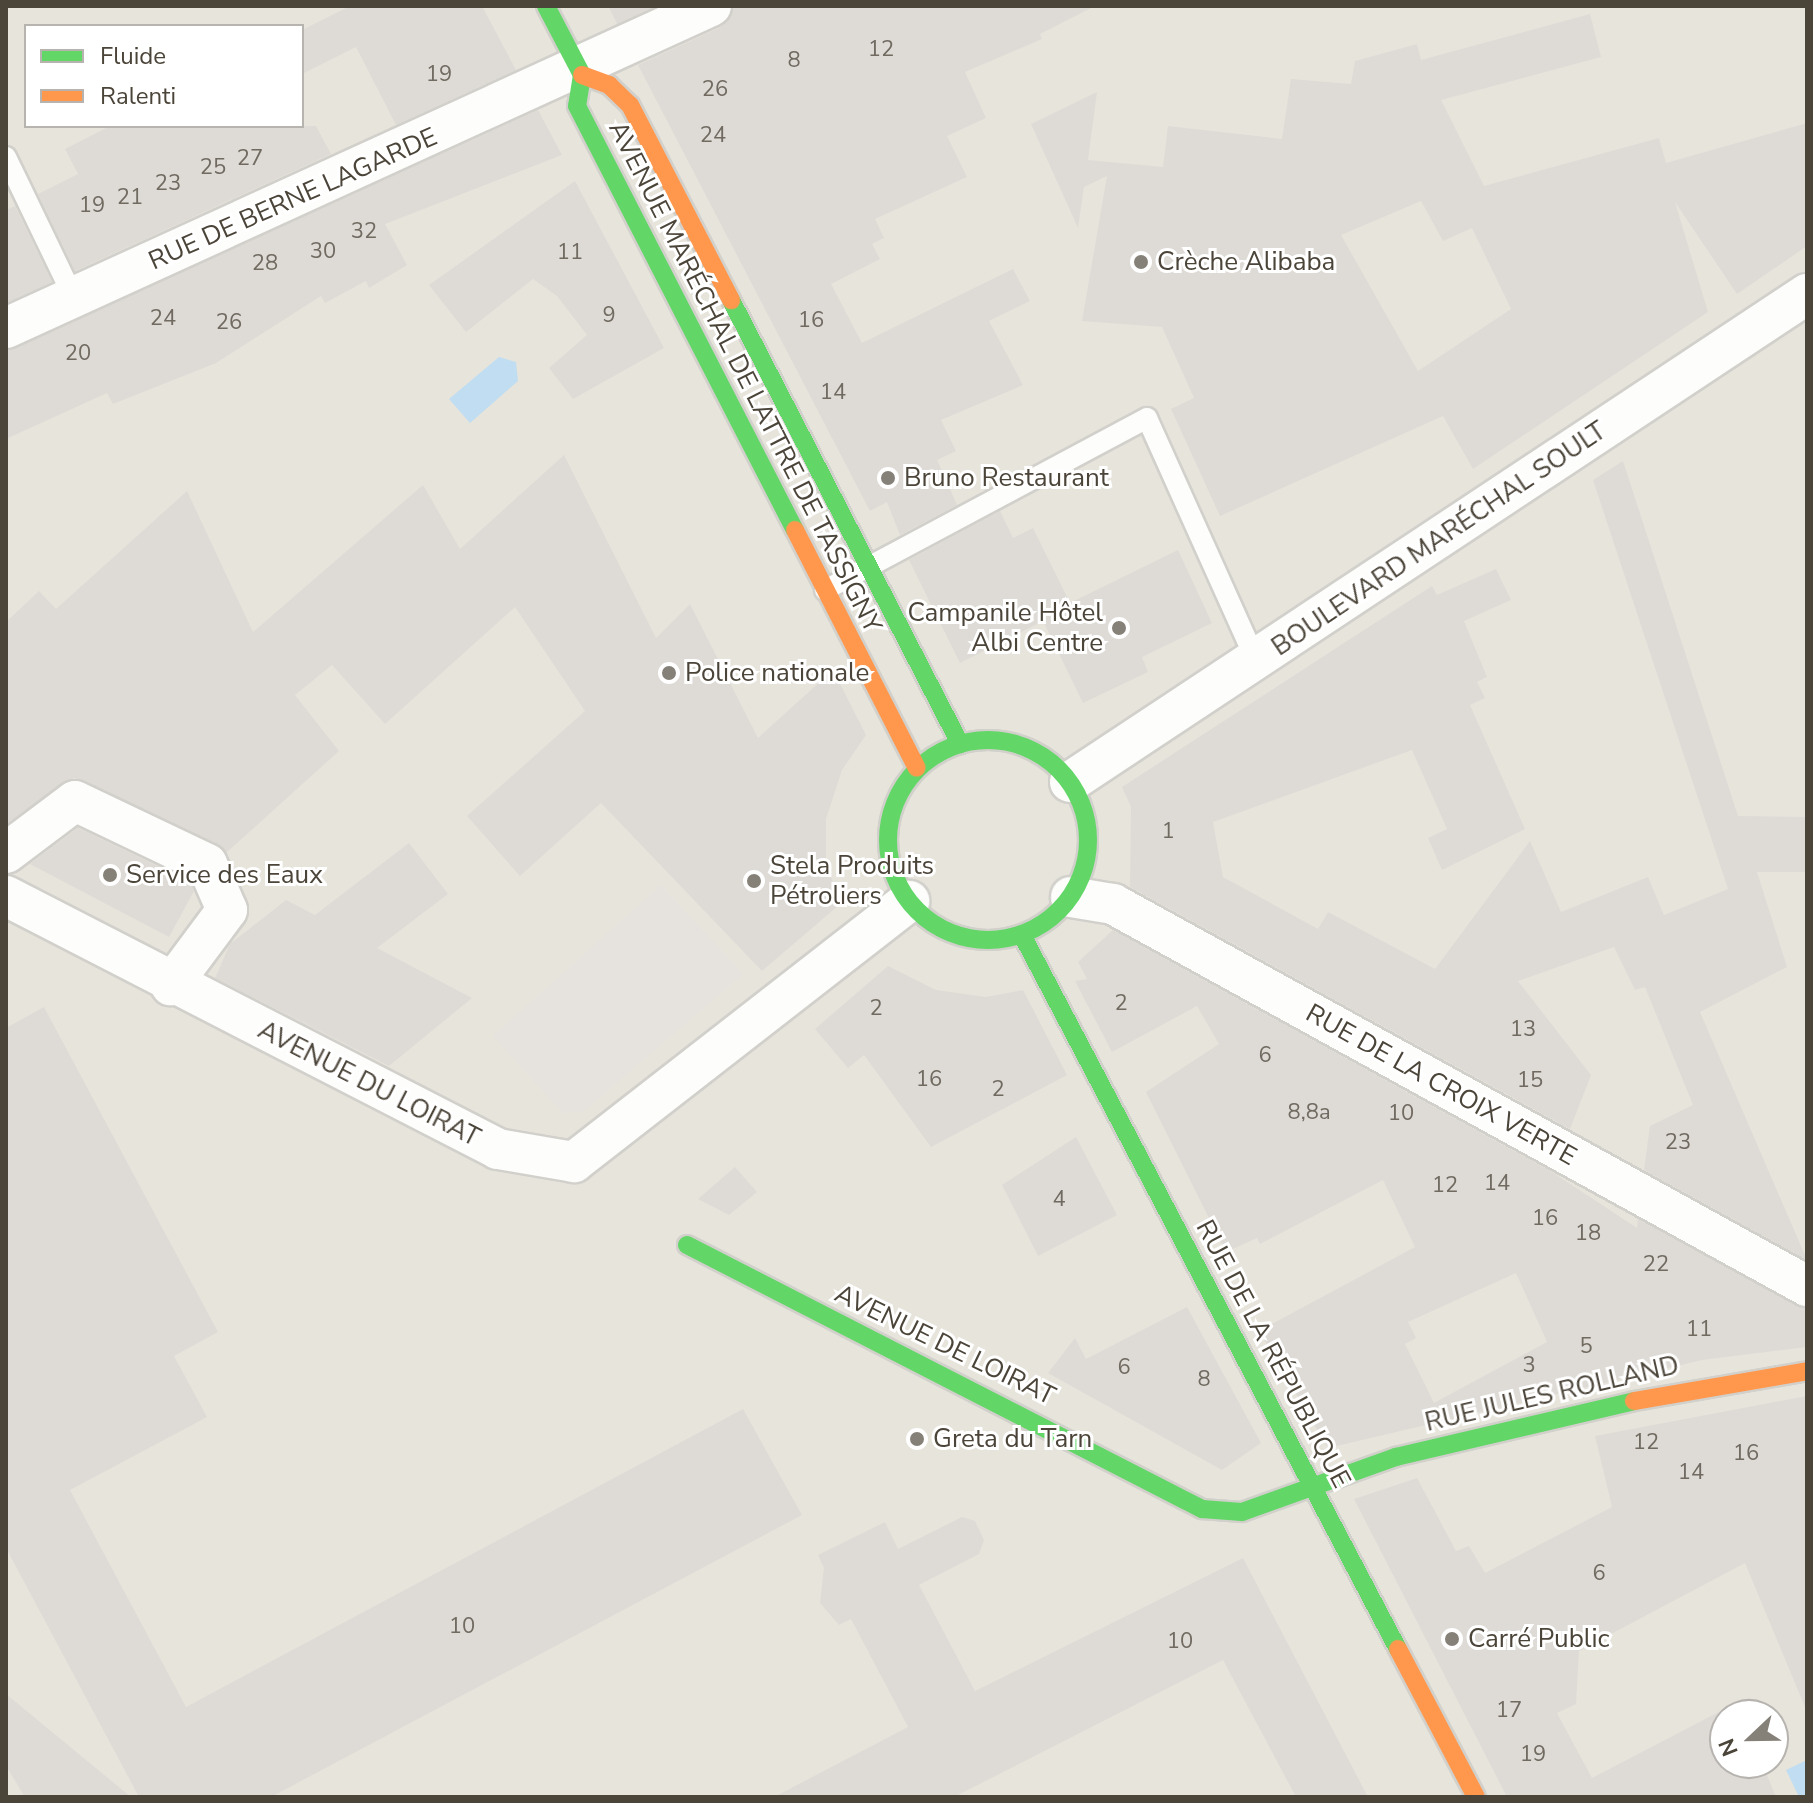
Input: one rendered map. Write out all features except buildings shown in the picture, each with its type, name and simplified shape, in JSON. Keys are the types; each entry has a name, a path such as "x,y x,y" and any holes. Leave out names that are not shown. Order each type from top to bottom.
{"main road":[{"name":"AVENUE MARÉCHAL DE LATTRE DE TASSIGNY","path":"546,6 580,71 577,106 917,768"},
{"path":"580,71 609,85 630,105 960,744"},
{"path":"960,744 1022,746 1070,782 1089,839 1071,897 1022,935 960,937 909,901 888,846 891,817 917,768 960,744"},
{"name":"RUE DE LA RÉPUBLIQUE","path":"1022,935 1476,1797"},
{"name":"AVENUE DE LOIRAT","path":"687,1245 1202,1509 1242,1512 1311,1482"},
{"name":"RUE JULES ROLLAND","path":"1311,1482 1708,1384 1807,1371"}],"street":[{"name":"RUE DE BERNE LAGARDE","path":"6,328 580,71 711,6"},
{"name":"BOULEVARD MARÉCHAL SOULT","path":"1070,782 1807,294"},
{"path":"6,853 75,801 207,864 227,910 171,985"},
{"name":"AVENUE DU LOIRAT","path":"6,896 171,985 498,1149 574,1162 909,901"},
{"name":"RUE DE LA CROIX VERTE","path":"1071,897 1113,904 1807,1286"}],"lane":[{"path":"6,157 74,298"},
{"path":"825,590 1147,418 1256,661"}],"shaded area":[{"path":"6,6 1807,6 1807,1797 6,1797"},
{"path":"661,885 743,974 584,1111 563,1113 493,1036"}],"water":[{"path":"499,357 516,362 518,381 470,423 449,399"},
{"path":"1807,1760 1807,1794 1799,1797 1789,1776 1789,1769"}],"traffic: fast":[{"path":"546,6 582,75 577,106 795,530"},
{"path":"731,300 960,744"},
{"path":"988,740 1026,748 1058,770 1080,802 1088,840 1080,878 1058,910 1026,932 988,940 950,932 918,910 896,878 888,840 896,802 918,770 950,748 988,740"},
{"path":"1022,935 1398,1649"},
{"path":"687,1245 1202,1509 1242,1512 1396,1457 1634,1401"}],"traffic: slow":[{"path":"582,75 609,85 630,105 731,300"},
{"path":"795,530 917,768"},
{"path":"1634,1401 1807,1371"},
{"path":"1398,1649 1476,1797"}],"place":[{"name":"Crèche Alibaba","path":"1141,262"},
{"name":"Bruno Restaurant","path":"888,478"},
{"name":"Campanile Hôtel Albi Centre","path":"1119,628"},
{"name":"Police nationale","path":"669,673"},
{"name":"Service des Eaux","path":"110,875"},
{"name":"Stela Produits Pétroliers","path":"754,881"},
{"name":"Greta du Tarn","path":"917,1439"},
{"name":"Carré Public","path":"1452,1639"}]}
